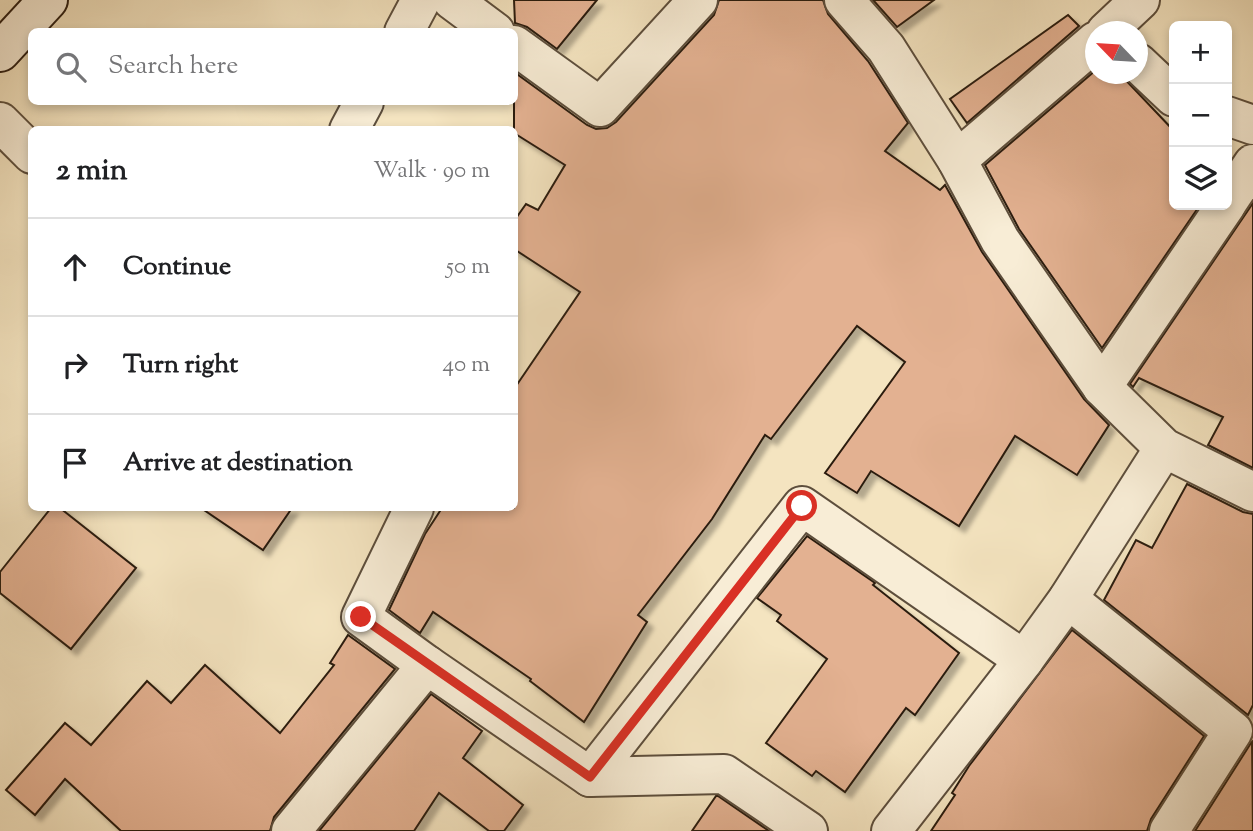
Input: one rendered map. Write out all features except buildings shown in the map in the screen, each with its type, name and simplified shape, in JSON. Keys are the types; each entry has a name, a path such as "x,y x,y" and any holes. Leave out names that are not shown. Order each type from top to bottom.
{"street":[{"path":"0,52 48,0"},
{"path":"406,28 421,0"},
{"path":"452,0 490,28"},
{"path":"518,48 600,107 698,0"},
{"path":"844,0 886,48 957,160 1000,240 1102,387 1164,448 1253,492"},
{"path":"1118,21 1140,0"},
{"path":"957,160 1085,50"},
{"path":"1148,72 1169,92"},
{"path":"351,126 362,105"},
{"path":"1232,118 1253,125"},
{"path":"0,122 28,150"},
{"path":"1232,195 1253,164"},
{"path":"1102,387 1222,210"},
{"path":"891,831 1068,599 1164,448"},
{"path":"590,777 802,506 1024,660"},
{"path":"413,511 361,617 590,777 724,774 808,831"},
{"path":"1068,599 1233,731 1170,831"},
{"path":"291,831 427,665"}],"route":[{"path":"361,617 590,777 802,506"}]}
